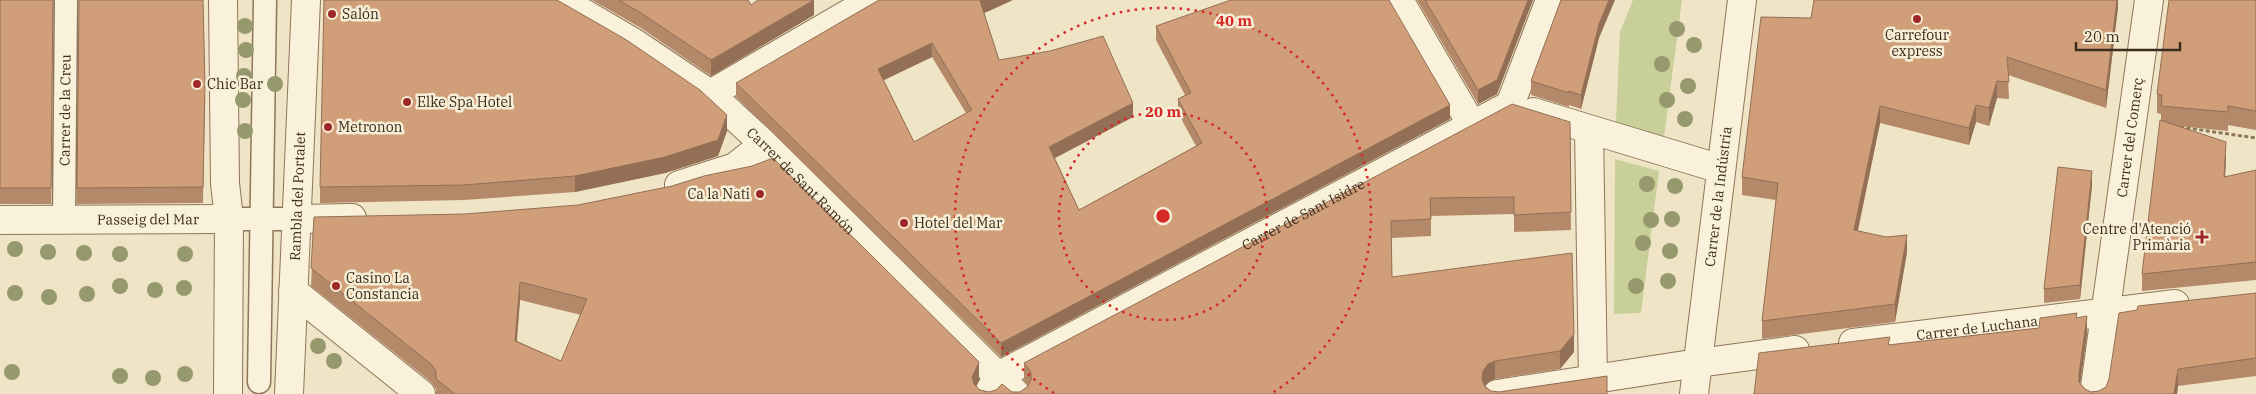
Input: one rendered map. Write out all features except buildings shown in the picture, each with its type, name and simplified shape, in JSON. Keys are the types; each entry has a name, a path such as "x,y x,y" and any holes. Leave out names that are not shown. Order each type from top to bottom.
{"street":[{"name":"Carrer de la Creu","path":"64,220 66,0"},
{"path":"224,0 225,183 229,219 228,386 259,382 292,388"},
{"path":"259,382 265,0"},
{"name":"Rambla del Portalet","path":"292,388 293,291 306,0"},
{"name":"Carrer de Sant Ramón","path":"561,0 633,42 710,94 764,144 1000,388"},
{"path":"710,94 872,0"},
{"path":"1400,0 1472,125"},
{"path":"1550,0 1510,105 1721,169"},
{"name":"Carrer de la Indústria","path":"1694,394 1742,0"},
{"name":"Carrer del Comerç","path":"2094,394 2149,0"},
{"name":"Carrer de Sant Isidre","path":"1000,388 1510,105"},
{"path":"1589,130 1593,380"},
{"path":"650,192 736,167 764,144"},
{"path":"296,219 375,218"},
{"name":"Passeig del Mar","path":"0,220 296,219"},
{"path":"293,291 421,394"},
{"name":"Carrer de Luchana","path":"1497,394 1698,363 1826,346 2200,301"}],"path":[{"path":"2132,121 2256,138"}],"green space":[{"path":"1633,0 1682,0 1664,137 1616,122 1620,32"},
{"path":"1615,159 1659,171 1641,313 1614,314"}],"place":[{"name":"Salón","path":"332,14"},
{"name":"Carrefour express","path":"1917,19"},
{"name":"Chic Bar","path":"197,84"},
{"name":"Elke Spa Hotel","path":"407,102"},
{"name":"Metronon","path":"328,127"},
{"name":"Ca la Nati","path":"760,194"},
{"name":"Hotel del Mar","path":"904,223"},
{"name":"Centre d'Atenció Primària","path":"2202,237"},
{"name":"Casino La Constancia","path":"336,286"}]}
